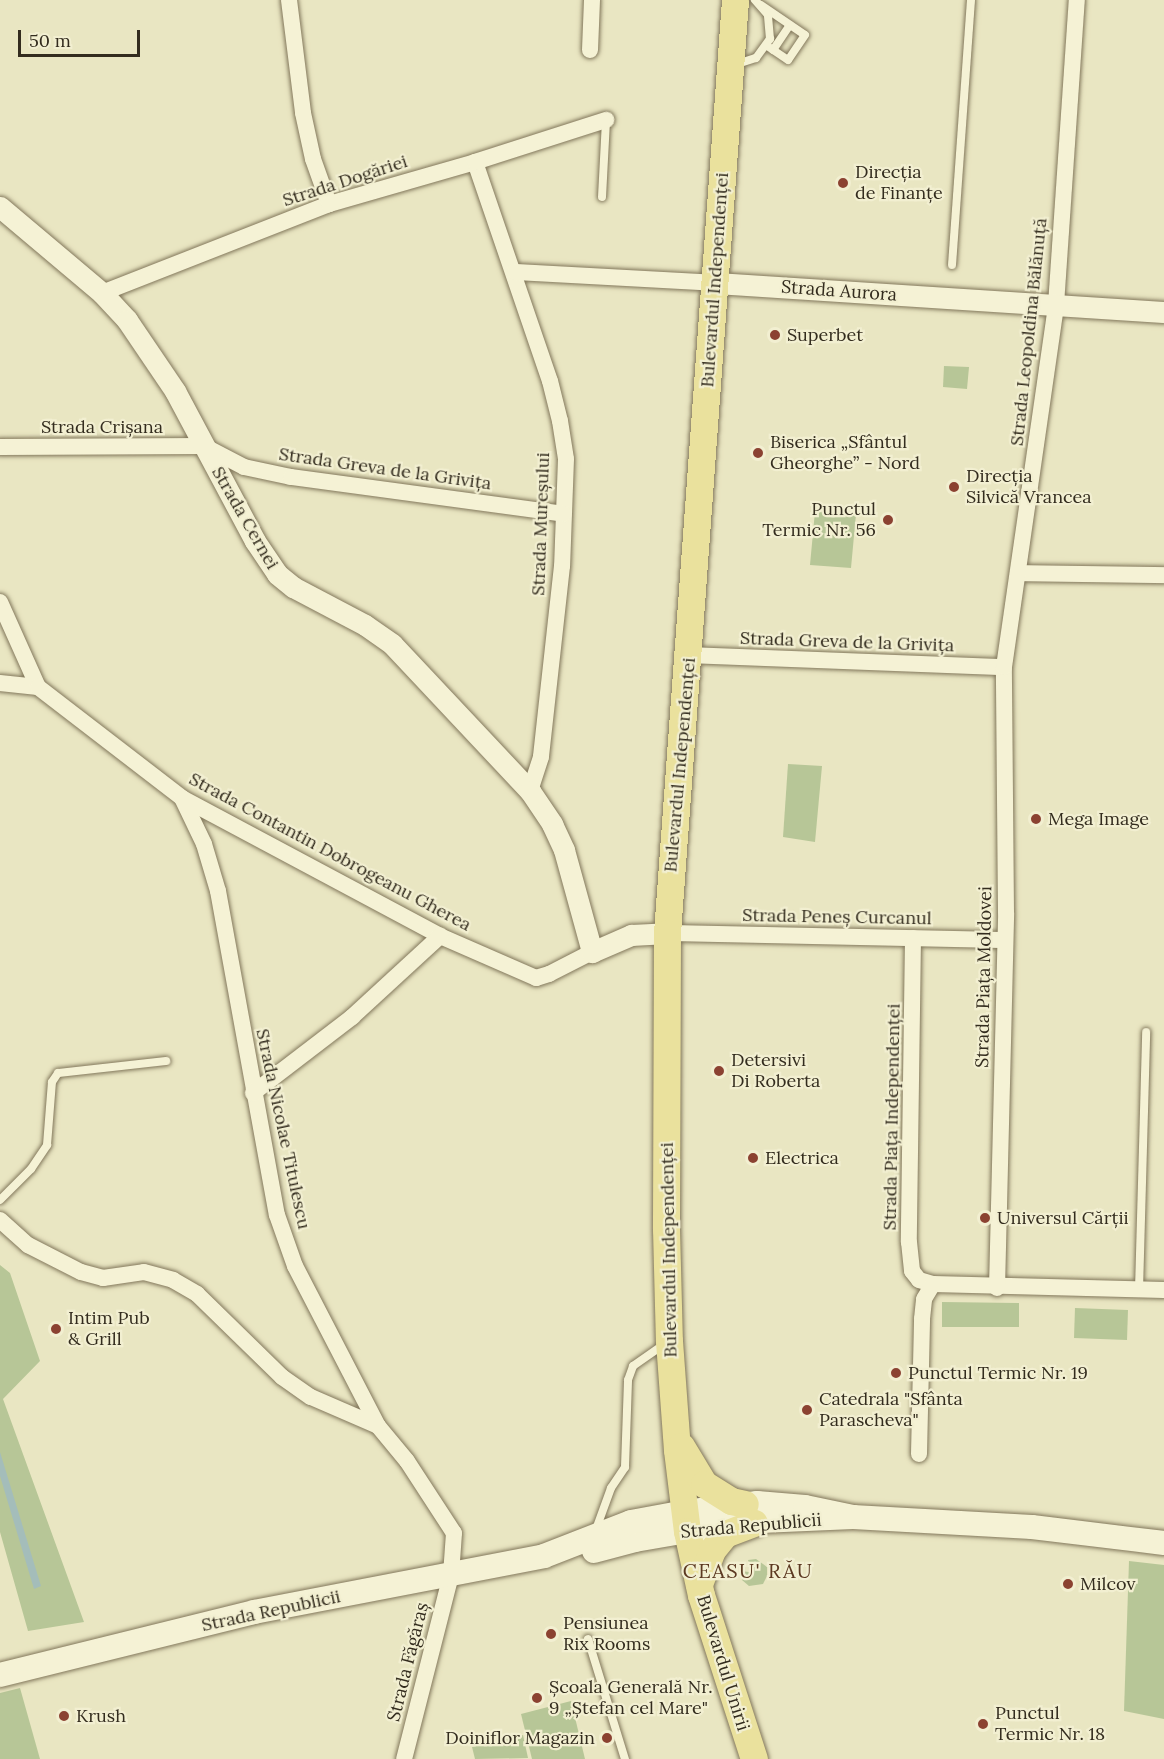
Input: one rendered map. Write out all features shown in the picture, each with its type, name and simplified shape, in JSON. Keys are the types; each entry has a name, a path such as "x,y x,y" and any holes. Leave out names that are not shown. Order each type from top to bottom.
{"main road":[{"name":"Bulevardul Independenței","path":"686,1521 669,1341 666,1229 667,933 731,65 750,2"},
{"path":"677,1439 704,1484 750,1513 725,1534 712,1550 699,1584"},
{"name":"Strada Republicii","path":"544,1556 631,1522 686,1521 750,1513 757,1503 805,1507 853,1517 1032,1527 1164,1543"},
{"name":"Strada Republicii","path":"0,1675 254,1612 544,1556 595,1551 635,1540 686,1521"},
{"name":"Bulevardul Unirii","path":"686,1521 699,1584 754,1759"}],"street":[{"path":"590,50 592,0"},
{"name":"Strada Leopoldina Bălănuță","path":"1004,667 1056,305 1077,0"},
{"path":"291,1 303,113 313,159 329,204"},
{"name":"Strada Dogăriei","path":"102,293 329,204 475,162 606,120"},
{"name":"Strada Mureșului","path":"475,162 515,272 561,422 566,459 562,566 541,757 530,791"},
{"name":"Strada Cernei","path":"0,207 102,293 154,357 255,541 277,574 294,587 365,625 392,644 530,791 552,824 564,850 592,952"},
{"name":"Strada Aurora","path":"515,272 1164,312"},
{"name":"Strada Greva de la Grivița","path":"204,446 244,467 291,477 564,514"},
{"name":"Strada Crișana","path":"0,447 204,446"},
{"path":"1018,573 1164,575"},
{"path":"0,602 38,687 0,684"},
{"name":"Strada Greva de la Grivița","path":"689,656 1004,667"},
{"name":"Strada Piața Moldovei","path":"997,1288 1005,940 1004,667"},
{"name":"Strada Contantin Dobrogeanu Gherea","path":"38,687 182,798 440,936 536,978 549,974 592,952"},
{"name":"Strada Nicolae Titulescu","path":"182,798 204,844 218,891 277,1215 295,1266 378,1426 407,1461 454,1533 451,1575"},
{"path":"592,952 631,935 667,933"},
{"name":"Strada Peneș Curcanul","path":"667,933 1005,940"},
{"path":"253,1093 352,1017 440,936"},
{"name":"Strada Piața Independenței","path":"913,938 909,1242 912,1271 919,1280 933,1284"},
{"path":"0,1220 28,1245 81,1272 103,1278 144,1272 173,1280 197,1294 282,1377 311,1397 378,1426"},
{"path":"919,1454 922,1319 924,1299 933,1284 997,1288 1164,1290"},
{"name":"Strada Făgăraș","path":"404,1759 451,1575"}],"lane":[{"path":"952,265 971,0"},
{"path":"750,2 805,35 788,60 770,48"},
{"path":"750,2 771,27 770,48"},
{"path":"731,65 746,63 756,58 770,48 790,25"},
{"path":"602,197 606,120"},
{"path":"1138,1290 1146,1032"},
{"path":"0,1200 31,1168 47,1145 52,1082 58,1073 166,1061"},
{"path":"593,1537 611,1488 625,1467 628,1380 633,1366 669,1341"},
{"path":"588,1639 625,1759"}],"green space":[{"path":"944,366 969,367 967,389 943,387"},
{"path":"815,511 856,514 851,568 810,565"},
{"path":"788,764 822,766 815,842 783,837"},
{"path":"0,1265 10,1273 40,1361 3,1399 84,1622 28,1631 0,1532"},
{"path":"942,1302 1019,1303 1019,1327 942,1327"},
{"path":"1075,1308 1128,1310 1127,1340 1074,1338"},
{"path":"756,1559 767,1567 767,1576 763,1584 749,1586 742,1580 740,1571 749,1572 751,1569 748,1560"},
{"path":"1129,1561 1164,1565 1164,1719 1124,1711"},
{"path":"20,1688 40,1759 0,1759 0,1693"},
{"path":"571,1701 585,1759 532,1759 521,1714"},
{"path":"523,1735 528,1758 475,1759 472,1747"}],"water":[{"path":"0,1452 41,1586 34,1589 0,1476"}],"place":[{"name":"Direcția de Finanțe","path":"843,183"},
{"name":"Superbet","path":"775,335"},
{"name":"Biserica „Sfântul Gheorghe” - Nord","path":"758,453"},
{"name":"Direcția Silvică Vrancea","path":"954,487"},
{"name":"Punctul Termic Nr. 56","path":"888,520"},
{"name":"Mega Image","path":"1036,819"},
{"name":"Detersivi Di Roberta","path":"719,1071"},
{"name":"Electrica","path":"753,1158"},
{"name":"Universul Cărții","path":"985,1218"},
{"name":"Intim Pub & Grill","path":"56,1329"},
{"name":"Punctul Termic Nr. 19","path":"896,1373"},
{"name":"Catedrala \"Sfânta Parascheva\"","path":"807,1410"},
{"name":"Milcov","path":"1068,1584"},
{"name":"Pensiunea Rix Rooms","path":"551,1634"},
{"name":"Școala Generală Nr. 9 „Ștefan cel Mare\"","path":"537,1698"},
{"name":"Krush","path":"64,1716"},
{"name":"Punctul Termic Nr. 18","path":"983,1724"},
{"name":"Doiniflor Magazin","path":"607,1738"}],"district":[{"name":"CEASU' RĂU","path":"748,1570"}]}
